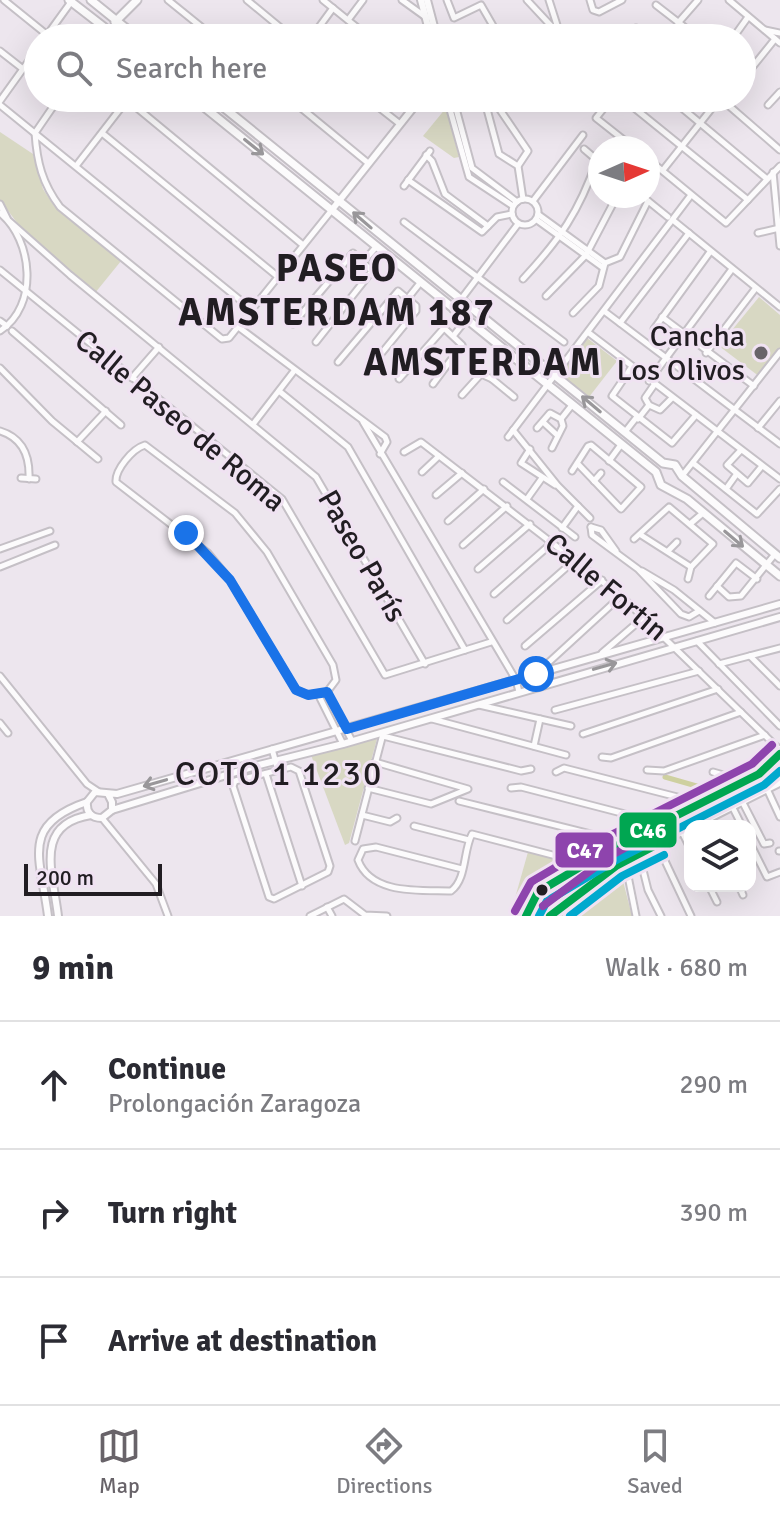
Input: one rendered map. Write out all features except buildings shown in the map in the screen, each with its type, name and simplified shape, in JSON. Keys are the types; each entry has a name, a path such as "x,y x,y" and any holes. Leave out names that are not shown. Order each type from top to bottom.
{"main road":[{"path":"91,0 121,24"},
{"path":"113,24 137,0"},
{"path":"71,1 100,24"},
{"path":"210,112 465,321 656,472 661,485 675,490 780,576"},
{"path":"229,112 663,463 675,465 682,476 778,556"},
{"path":"558,395 566,384"},
{"path":"656,472 663,463"},
{"path":"526,916 537,896 584,863 759,774 780,752"},
{"path":"711,820 780,782"},
{"path":"550,916 625,861 684,830"},
{"path":"625,861 623,850 639,835"},
{"path":"595,857 603,858 618,851 625,861"}],"street":[{"path":"4,0 33,24"},
{"path":"168,0 198,24"},
{"path":"247,0 275,24"},
{"path":"323,0 353,24"},
{"path":"348,20 363,0"},
{"path":"402,0 429,18"},
{"path":"421,0 431,24"},
{"path":"427,0 430,24"},
{"path":"447,0 454,18 481,5 492,24"},
{"path":"527,0 549,24"},
{"path":"549,0 557,24"},
{"path":"590,0 593,10 599,12 622,0"},
{"path":"667,0 659,7 678,23 698,0"},
{"path":"56,24 71,1"},
{"path":"730,2 778,41 756,65"},
{"path":"321,24 333,8"},
{"path":"743,24 748,17"},
{"path":"765,30 780,33"},
{"path":"0,51 23,69 0,103 251,309"},
{"path":"768,105 780,92"},
{"path":"49,112 35,133 40,173 60,207 225,339 410,112"},
{"path":"76,166 117,112"},
{"path":"142,112 303,245"},
{"path":"306,112 368,163"},
{"path":"385,112 400,124"},
{"path":"454,112 472,168 518,202 533,201 583,135"},
{"path":"488,112 499,154 518,166"},
{"path":"502,112 527,148 518,166 518,202 512,214"},
{"path":"600,112 596,117 619,136"},
{"path":"640,112 748,200"},
{"path":"688,112 767,179"},
{"path":"663,170 709,112"},
{"path":"736,112 780,150"},
{"path":"102,133 277,276"},
{"path":"584,149 588,152"},
{"path":"488,226 445,194 428,153 406,183 482,232 488,226 497,217 512,214"},
{"path":"660,168 726,223 780,166"},
{"path":"773,172 780,246"},
{"path":"523,279 562,235 588,187"},
{"path":"508,437 691,195"},
{"path":"533,201 538,217 604,265"},
{"path":"0,204 27,264 28,293 9,328 0,331"},
{"path":"546,296 587,253 611,208"},
{"path":"604,265 620,257 644,208"},
{"path":"657,208 780,307"},
{"name":"Paseo París","path":"0,213 316,477 425,664"},
{"path":"512,214 518,224"},
{"path":"518,224 530,225 538,217"},
{"path":"404,222 564,342"},
{"path":"453,310 518,224"},
{"path":"758,233 779,228"},
{"path":"620,323 689,233"},
{"path":"363,262 376,247"},
{"path":"654,329 710,252"},
{"path":"293,324 348,255 353,253 371,269 371,273 316,342"},
{"path":"573,313 599,286 604,265"},
{"path":"649,405 646,395 667,358 732,269"},
{"name":"Calle Paseo de Roma","path":"0,270 282,499 385,675 425,664"},
{"path":"408,298 420,283"},
{"path":"706,353 755,289"},
{"path":"338,362 394,292 408,298 416,311 367,371"},
{"path":"604,311 780,444"},
{"path":"662,317 706,353 754,386"},
{"path":"0,321 121,425"},
{"path":"454,335 465,321"},
{"path":"237,326 387,440 380,454"},
{"path":"399,379 439,329 454,335 462,347 433,384"},
{"path":"589,333 780,479"},
{"path":"132,378 159,347"},
{"path":"682,476 780,352"},
{"path":"492,379 510,357"},
{"path":"0,368 77,443 98,459"},
{"path":"631,368 612,396 637,418 672,443 696,415"},
{"path":"254,423 294,371"},
{"path":"462,395 481,374 514,397"},
{"path":"279,391 348,447 466,650"},
{"path":"649,405 661,410 672,398"},
{"path":"758,428 780,401"},
{"path":"552,448 572,405"},
{"path":"625,432 649,405"},
{"path":"77,443 106,411"},
{"path":"537,428 550,413 562,421"},
{"path":"363,422 516,680 519,692"},
{"path":"543,422 557,435"},
{"path":"513,430 558,486 590,518"},
{"path":"0,431 22,445 28,456 32,479 21,478"},
{"name":"Calle Fortín","path":"404,452 417,442 576,559 666,636 780,752"},
{"path":"145,445 150,448 235,513 267,552 333,665 336,680 327,692 318,694 296,690 230,580 208,553 116,482 114,478 135,449 145,445"},
{"path":"572,471 577,463 589,445 640,486 622,509 577,463"},
{"path":"609,461 620,446"},
{"path":"530,449 521,463 558,486"},
{"path":"741,450 727,467 736,475 749,483 762,466"},
{"path":"422,472 439,456"},
{"path":"693,463 759,514 780,489"},
{"path":"436,495 462,473"},
{"path":"594,481 601,473"},
{"path":"726,489 736,475"},
{"path":"527,499 542,478"},
{"path":"503,482 575,537"},
{"path":"448,521 484,489"},
{"path":"463,545 507,506"},
{"path":"562,528 578,506"},
{"path":"634,539 668,508 690,524 713,544 691,567 688,579"},
{"path":"690,524 703,513"},
{"path":"478,569 530,524"},
{"path":"616,551 601,530 591,527 592,535 638,569 681,614 689,617 699,611"},
{"path":"0,549 50,531"},
{"path":"641,535 691,567"},
{"path":"494,594 553,542"},
{"path":"668,551 677,542"},
{"path":"0,567 55,545"},
{"path":"717,586 735,598 744,594 778,556"},
{"path":"507,620 576,559"},
{"path":"709,596 736,563 757,579"},
{"path":"638,569 674,590 715,623"},
{"path":"525,646 602,580"},
{"path":"533,675 621,596"},
{"path":"0,676 87,784 108,794 338,732 780,604"},
{"path":"600,655 644,617"},
{"path":"102,818 112,810 275,760 384,733 579,673 780,617"},
{"path":"696,640 779,723"},
{"path":"425,664 491,642"},
{"path":"718,664 780,648"},
{"path":"750,656 780,686"},
{"path":"576,662 579,673"},
{"path":"555,710 700,671"},
{"path":"533,675 534,688"},
{"path":"583,734 718,689"},
{"path":"327,692 352,741"},
{"path":"318,694 343,744"},
{"path":"477,704 571,726"},
{"path":"602,757 611,758 741,712"},
{"path":"333,722 342,719"},
{"path":"430,719 566,755"},
{"path":"534,746 540,719"},
{"path":"0,723 8,733"},
{"path":"361,725 364,737"},
{"path":"355,841 384,733"},
{"path":"384,733 521,771 531,769"},
{"path":"647,770 664,771 765,735"},
{"path":"272,749 278,770"},
{"path":"368,788 431,804 468,789 375,762"},
{"path":"294,767 299,771 329,862 328,872 276,899 269,897 233,789 235,781 266,774 294,767"},
{"path":"556,772 564,768 702,803"},
{"path":"713,772 744,781"},
{"path":"266,774 302,886"},
{"path":"511,788 521,787 661,823"},
{"path":"766,788 778,806 780,817"},
{"path":"48,916 40,835 46,823 59,812 87,802 99,792"},
{"path":"108,794 112,810"},
{"path":"459,801 623,842"},
{"path":"742,801 764,844 770,843"},
{"path":"87,802 91,815"},
{"path":"732,806 739,820"},
{"path":"58,916 50,846 56,830 70,820 91,815 102,818 156,884 168,916"},
{"path":"362,815 390,822 397,818"},
{"path":"414,826 584,863"},
{"path":"462,869 376,847 363,849 358,860 363,871 376,882 408,889 455,889 462,869 470,837"},
{"path":"657,844 691,916"},
{"path":"639,854 648,890 661,916"},
{"path":"756,855 767,877 780,872"},
{"path":"625,861 636,916"},
{"path":"712,892 717,902"},
{"path":"310,916 344,899 365,916 387,916"},
{"path":"327,907 332,916"}],"green space":[{"path":"443,112 447,112 459,157 454,158 423,136"},
{"path":"0,132 33,154 43,189 54,206 121,261 95,293 24,232 0,200"},
{"path":"759,297 780,315 780,350 760,377 719,346"},
{"path":"587,338 617,361 589,397 560,374"},
{"path":"378,735 349,843 345,845 311,755"},
{"path":"528,852 575,864 539,889 531,900 515,898"},
{"path":"610,876 614,886 623,881 632,916 558,916"}],"waterway":[{"path":"627,850 780,771"},
{"path":"665,777 714,791"},
{"path":"585,873 614,856"},
{"path":"539,916 550,899 560,892"}],"transit line":[{"name":"C47","path":"515,911 531,882 607,837 752,764 772,745"},
{"name":"C46","path":"526,916 538,892 612,848 759,774 780,754"},
{"path":"539,916 547,901 618,859 764,785 780,771"},
{"name":"C47","path":"543,906 610,856 652,833"},
{"name":"C46","path":"550,916 616,866 658,844"},
{"path":"570,916 622,876 664,855"}],"place":[{"name":"Cancha Los Olivos","path":"761,353"}],"district":[{"name":"PASEO AMSTERDAM 187","path":"337,290"},
{"name":"AMSTERDAM","path":"483,362"},
{"name":"COTO 1 1230","path":"279,774"}],"route":[{"path":"186,533 230,580 296,690 308,695 327,692 347,729 536,674"}]}
